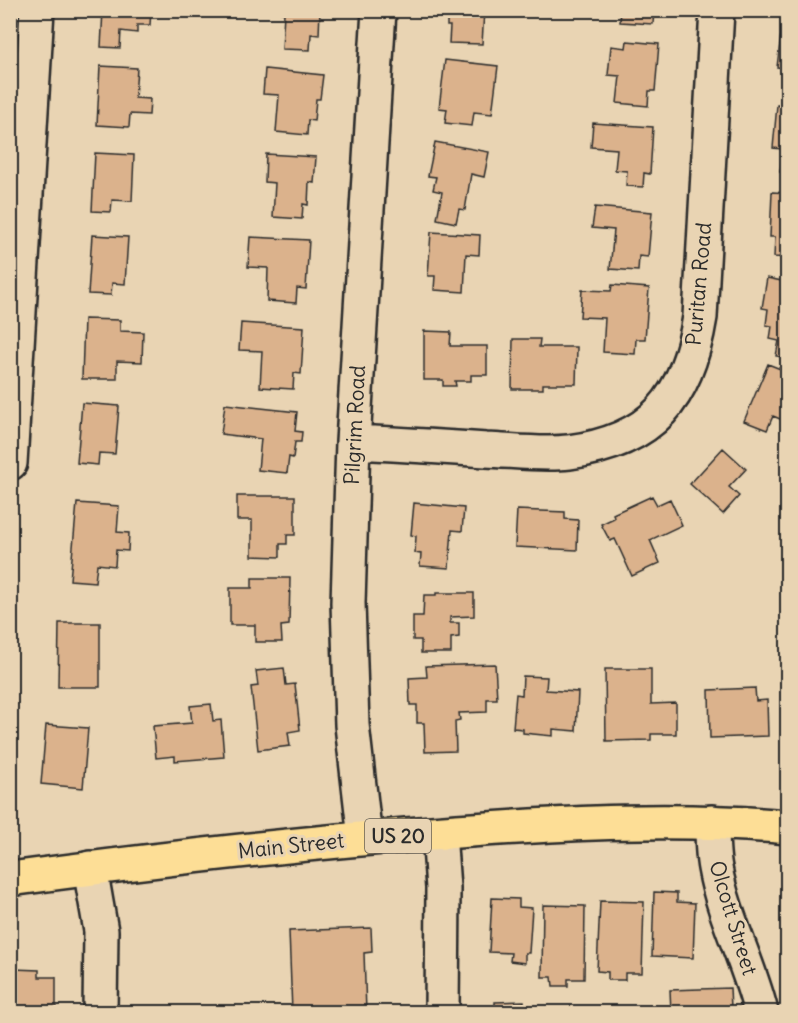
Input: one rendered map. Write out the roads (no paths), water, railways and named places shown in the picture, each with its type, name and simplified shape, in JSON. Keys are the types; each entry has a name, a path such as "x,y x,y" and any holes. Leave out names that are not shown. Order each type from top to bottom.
{"main road":[{"name":"Main Street","path":"10,879 365,838 575,823 712,822 788,827"}],"street":[{"path":"10,463 37,10"},
{"name":"Pilgrim Road","path":"365,838 352,725 349,667 349,527 379,10"},
{"name":"Puritan Road","path":"353,442 536,453 567,452 595,447 625,436 651,421 673,398 686,374 695,348 700,317 717,10"},
{"name":"Olcott Street","path":"712,822 715,870 761,1012"},
{"path":"439,833 443,888 442,1012"},
{"path":"90,868 101,931 100,1012"}]}
